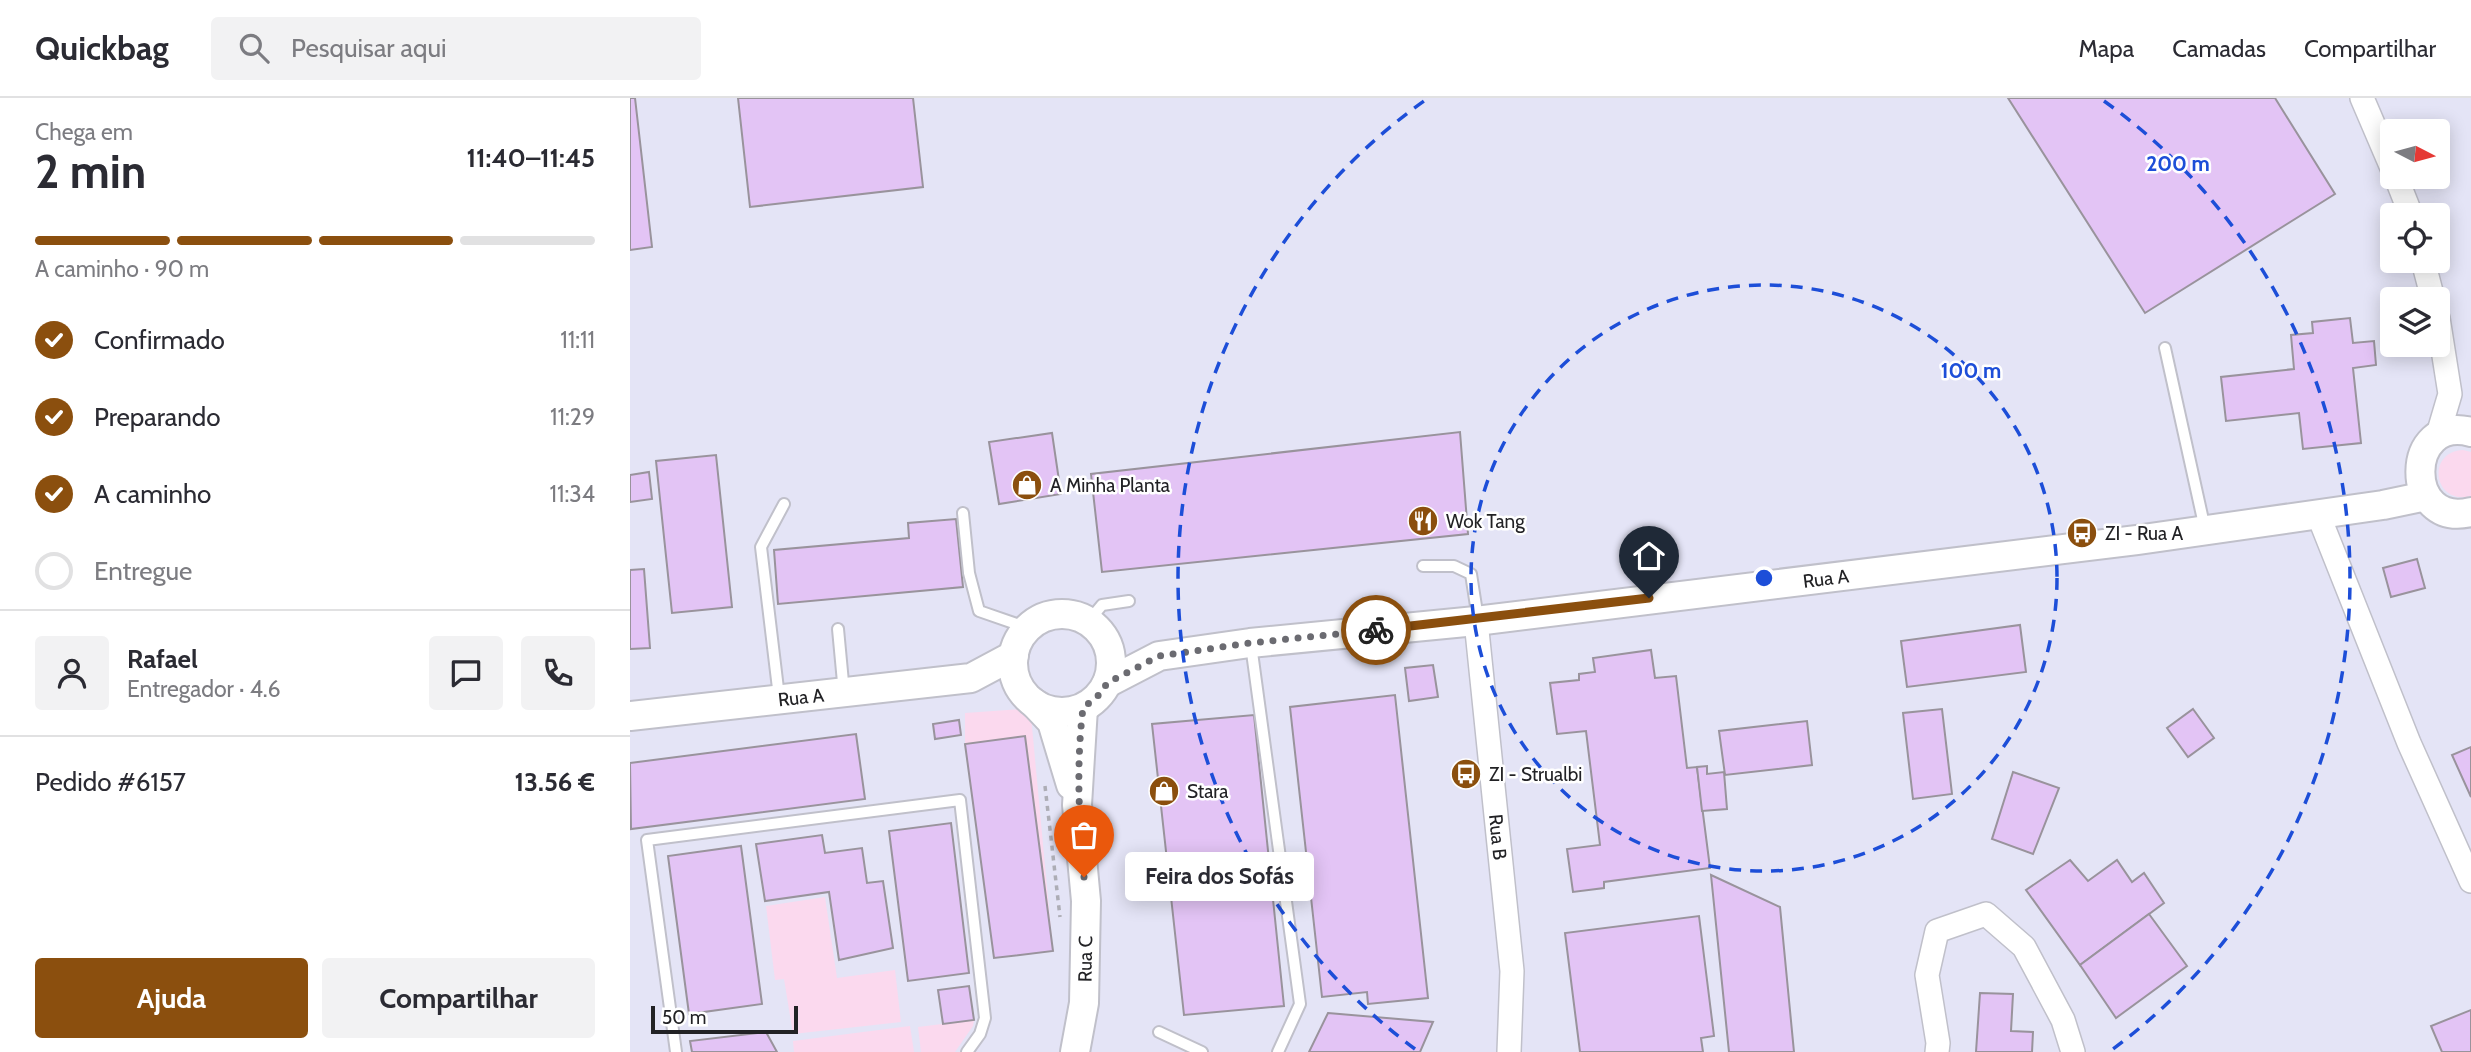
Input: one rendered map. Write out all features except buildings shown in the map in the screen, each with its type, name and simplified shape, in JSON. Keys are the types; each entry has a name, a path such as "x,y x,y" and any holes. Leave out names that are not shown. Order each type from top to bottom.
{"street":[{"path":"2362,98 2380,140"},
{"path":"2383,505 2419,466 2429,445 2437,438 2468,432 2450,394 2444,357"},
{"path":"2437,438 2450,394"},
{"path":"2419,466 2421,486 2436,506 2449,512 2471,512"},
{"name":"Rua A","path":"1107,683 1159,656 1250,643 1477,620 2123,542 2383,505 2426,496"},
{"path":"2318,514 2409,743 2471,881"},
{"path":"1057,614 1073,615 1088,622 1107,643 1111,670 1101,693 1083,708 1058,712 1030,699 1018,683 1014,655 1019,640 1028,628 1041,619 1057,614"},
{"name":"Rua B","path":"1477,620 1512,971 1509,1052"},
{"path":"1107,643 1159,656"},
{"name":"Rua A","path":"630,716 844,695 971,678 1014,655"},
{"name":"Rua A","path":"971,678 1030,699"},
{"name":"Rua C","path":"1030,699 1052,722 1077,805"},
{"name":"Rua C","path":"1074,1044 1084,1003 1086,901 1077,805 1083,708"},
{"path":"1937,1052 1938,1043 1927,975 1937,931 1986,914 2024,947 2063,1020 2073,1052"}],"lane":[{"path":"2165,348 2205,529"},
{"path":"779,701 761,547 784,504"},
{"path":"963,513 969,573 979,611 1028,628"},
{"path":"1423,566 1454,566 1471,574 1477,620"},
{"path":"1088,622 1102,605 1129,601"},
{"path":"838,629 844,695"},
{"path":"1250,643 1300,1004 1279,1052"},
{"path":"676,1052 647,840 960,800 985,1018 980,1034 967,1052"},
{"path":"1159,1032 1202,1052"}],"path":[{"path":"1044,782 1060,928"}],"shaded area":[{"path":"630,98 2471,98 2471,1052 630,1052"},
{"path":"2463,450 2471,452 2471,496 2458,497 2442,486 2439,468 2443,459 2451,453"},
{"path":"1020,709 1031,716 1053,951 1025,737 965,744 965,713"},
{"path":"825,897 837,978 895,970 901,1022 793,1034 784,979 775,980 766,906"},
{"path":"974,1020 973,1026 955,1052 921,1052 918,1027"},
{"path":"910,1026 914,1052 794,1052 793,1041"}],"way so far":[{"path":"1084,877 1077,805 1081,724 1083,708 1101,693 1107,683 1159,656 1376,630"}],"place":[{"name":"A Minha Planta","path":"1027,485"},
{"name":"Wok Tang","path":"1423,521"},
{"name":"ZI - Rua A","path":"2082,533"},
{"name":"ZI - Strualbi","path":"1466,774"},
{"name":"Stara","path":"1164,791"},
{"name":"Feira dos Sofás","path":"1084,877"}],"route":[{"path":"1376,630 1476,621 1649,598"}]}
